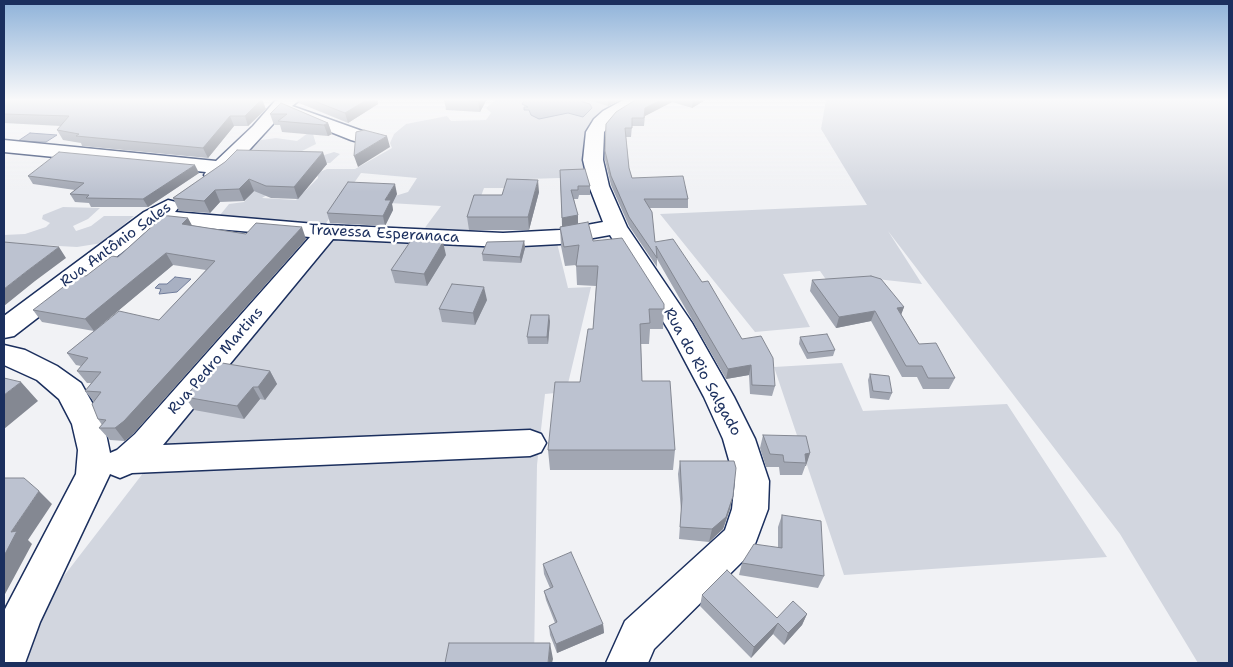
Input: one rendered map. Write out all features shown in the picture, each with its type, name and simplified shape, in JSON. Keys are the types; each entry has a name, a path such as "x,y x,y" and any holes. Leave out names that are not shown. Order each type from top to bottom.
{"street":[{"name":"Rua Antônio Sales","path":"4,330 152,217 222,168 260,130"},
{"path":"345,130 358,136"},
{"name":"Rua do Rio Salgado","path":"596,130 593,160 599,186 616,227 682,330 719,397 739,439 752,481 750,510 739,540 639,635 626,663"},
{"path":"4,146 222,168"},
{"name":"Travessa Esperanaca","path":"152,217 327,232 503,240 560,237 616,227"},
{"name":"Rua Pedro Martins","path":"93,475 129,460 327,232"},
{"path":"4,355 15,357 47,374 70,391 88,424 94,450 93,475 22,615 4,663"},
{"path":"129,460 530,443"}],"shaded area":[{"path":"399,130 604,130 592,177 528,179 527,188 484,188 467,235 421,233 441,206 389,203 395,196 408,192 417,178 361,173 324,226 216,220 229,204 244,202 255,188 245,155 261,140 276,138 297,141 308,133 313,134 316,144 300,152 321,156 334,152 340,154 330,163 318,163 262,198 296,200 318,178 317,173 327,169 355,169 392,148 390,143 394,134"},
{"path":"822,130 1229,130 1229,663 1198,663 1120,534 888,231 922,284 867,278 827,281 820,271 783,274 810,327 755,332 660,214 867,205"},
{"path":"63,207 100,208 88,219 73,226 76,231 91,226 104,216 134,216 102,243 77,247 4,243 4,235 25,234 46,227 50,223 42,219 43,215"},
{"path":"328,238 557,243 568,288 591,287 566,392 545,394 537,465 534,663 22,663 50,594 147,468 175,425"},
{"path":"842,363 863,411 1007,404 1107,557 844,575 774,367"}],"water":[{"path":"30,133 57,135 46,142 18,141"},
{"path":"175,277 191,279 177,292 159,294 161,289 155,288 159,284 167,284"}],"building":[{"path":"58,130 218,130 203,148 76,136 79,134"},
{"path":"364,130 387,136 354,156 356,132"},
{"path":"606,130 625,130 629,168 632,178 683,176 688,199 644,199 652,212 655,242 673,239 702,282 708,281 742,339 761,336 773,358 775,386 752,385 751,365 728,369 656,246 657,258 629,217 611,176 605,151"},
{"path":"237,150 323,152 294,187 266,186 249,179 239,189 215,190 204,201 173,198 225,162"},
{"path":"59,152 195,165 143,199 86,198 89,195 70,194 84,183 28,176"},
{"path":"585,169 590,186 578,186 578,190 571,190 578,215 562,218 560,170"},
{"path":"507,179 538,180 528,217 467,217 474,195 502,195"},
{"path":"348,182 395,184 385,200 391,200 383,216 327,213"},
{"path":"151,214 188,218 182,224 246,234 256,223 302,227 124,421 115,428 99,428 106,420 98,419 92,404 101,392 85,391 101,372 77,371 88,358 67,353 119,311 159,320 215,261 166,253 85,319 33,310 79,275 86,276 112,256 118,257 159,220 146,218"},
{"path":"588,222 593,241 622,238 664,304 664,309 649,309 650,323 640,324 642,381 670,381 675,450 548,450 555,382 580,382 588,329 593,329 598,266 576,266 579,245 564,247 560,227"},
{"path":"412,239 443,242 424,274 391,270"},
{"path":"524,241 520,257 482,254 487,242"},
{"path":"4,242 59,247 4,289"},
{"path":"871,276 881,279 904,307 897,308 919,344 936,343 955,378 928,378 922,366 906,366 875,311 839,317 812,280"},
{"path":"452,284 484,287 473,313 439,309"},
{"path":"531,315 549,315 547,337 527,337"},
{"path":"827,334 835,350 808,353 800,337"},
{"path":"216,362 270,371 258,387 253,387 237,406 185,397"},
{"path":"870,374 889,376 892,393 873,391"},
{"path":"4,378 21,382 4,395"},
{"path":"763,435 806,436 810,453 805,454 806,463 784,462 783,455 770,454"},
{"path":"680,461 734,461 736,468 733,496 726,517 712,529 680,527 682,499"},
{"path":"4,478 24,478 39,491 11,532 17,531 4,556"},
{"path":"782,515 821,521 824,576 742,563 754,544 782,548"},
{"path":"571,552 603,624 556,644 549,626 557,622 544,591 553,587 543,564"},
{"path":"727,570 777,618 793,601 807,614 788,633 778,623 754,647 702,595"},
{"path":"449,643 550,643 548,663 445,663"}]}
